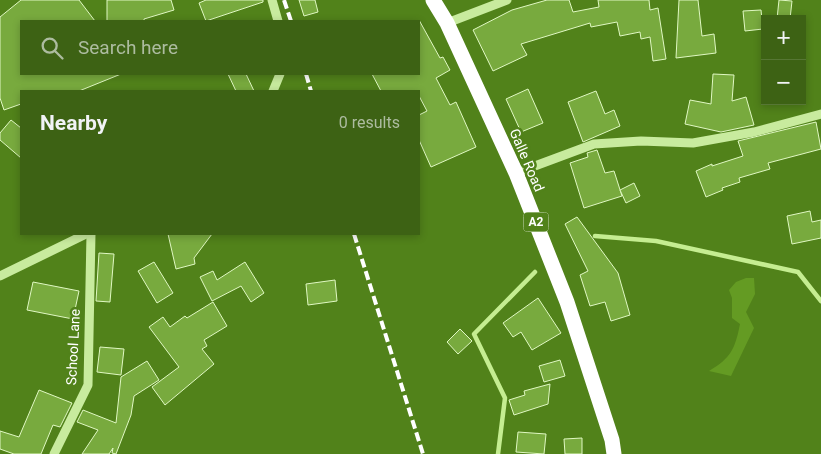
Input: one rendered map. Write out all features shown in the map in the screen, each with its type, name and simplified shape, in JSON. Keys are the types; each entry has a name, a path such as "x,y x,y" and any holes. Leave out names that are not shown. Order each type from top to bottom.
{"highway":[{"name":"Galle Road","path":"433,0 448,23 516,173 567,302 612,440 614,454"}],"street":[{"path":"272,0 278,20"},
{"path":"448,23 507,0"},
{"path":"273,90 280,75"},
{"path":"516,173 594,144 641,141 693,143 754,132 821,114"},
{"path":"0,276 84,235"},
{"name":"School Lane","path":"54,454 88,386 91,235"}],"green space":[{"path":"746,278 754,278 755,294 746,312 754,328 731,376 709,371 727,357 734,346 740,324 732,318 732,298 729,290 736,282"}],"building":[{"path":"21,0 79,0 94,20 20,20 20,75 119,75 81,90 20,90 20,104 4,110 0,98 0,17"},
{"path":"107,0 171,0 174,10 144,20 107,20"},
{"path":"206,0 263,0 263,2 209,20 206,20 199,3"},
{"path":"299,0 315,0 318,12 304,16"},
{"path":"547,0 569,0 573,12 599,7 598,0 649,0 650,10 658,8 666,59 653,61 650,37 641,39 640,32 620,36 617,22 591,27 590,23 521,44 527,55 493,71 473,30 512,10"},
{"path":"679,0 698,0 702,36 714,34 716,53 676,58"},
{"path":"779,0 792,1 790,15 777,15"},
{"path":"761,10 761,29 745,31 743,11"},
{"path":"420,22 440,58 443,57 450,70 436,78 450,105 456,102 476,147 431,167 420,142 420,114 427,111 420,98 420,90 380,90 373,75 420,75"},
{"path":"713,74 734,75 732,101 746,97 754,125 721,132 685,124 690,100 711,104"},
{"path":"228,75 246,75 254,90 236,90"},
{"path":"528,89 543,123 521,132 506,99"},
{"path":"596,91 605,114 614,110 620,126 583,142 568,102"},
{"path":"11,120 20,127 20,157 0,140 0,133"},
{"path":"816,122 821,149 768,163 770,169 739,178 740,182 722,188 723,190 706,197 696,171 712,164 712,166 743,156 738,141"},
{"path":"597,150 605,173 614,171 622,196 584,208 570,163 588,157 587,153"},
{"path":"634,183 640,196 626,203 620,190"},
{"path":"810,211 812,222 821,220 821,238 792,244 787,216"},
{"path":"577,217 618,273 630,315 611,321 605,302 590,306 580,275 588,271 565,224"},
{"path":"168,235 211,235 194,258 195,264 176,269"},
{"path":"99,253 114,254 110,302 96,301"},
{"path":"154,262 173,293 157,303 138,271"},
{"path":"245,262 264,293 251,302 241,286 212,301 200,277 213,271 217,280"},
{"path":"335,280 337,301 308,305 306,284"},
{"path":"33,282 79,291 73,319 27,310"},
{"path":"538,298 561,333 532,350 521,332 513,337 503,323"},
{"path":"213,302 227,326 204,340 207,346 202,349 214,364 165,405 152,387 179,367 149,327 163,317 170,327 185,316 187,318"},
{"path":"460,329 472,341 458,354 447,342"},
{"path":"100,347 124,349 121,375 97,372"},
{"path":"560,360 565,376 544,382 539,366"},
{"path":"147,361 159,380 134,396 131,415 116,454 112,453 113,448 109,454 82,454 98,430 77,422 83,410 116,423 121,377"},
{"path":"550,384 548,404 514,415 509,400 525,395 524,391"},
{"path":"39,390 72,403 60,427 53,425 41,454 14,454 0,449 0,431 19,437"},
{"path":"518,432 546,434 544,454 516,452"},
{"path":"582,438 582,454 565,454 564,439"}],"waterway":[{"path":"595,236 656,241 798,272 821,301"},
{"path":"498,454 505,398 474,334 535,272"}],"railway":[{"path":"284,0 291,20"},
{"path":"306,75 311,90"},
{"path":"354,235 423,454"}]}
